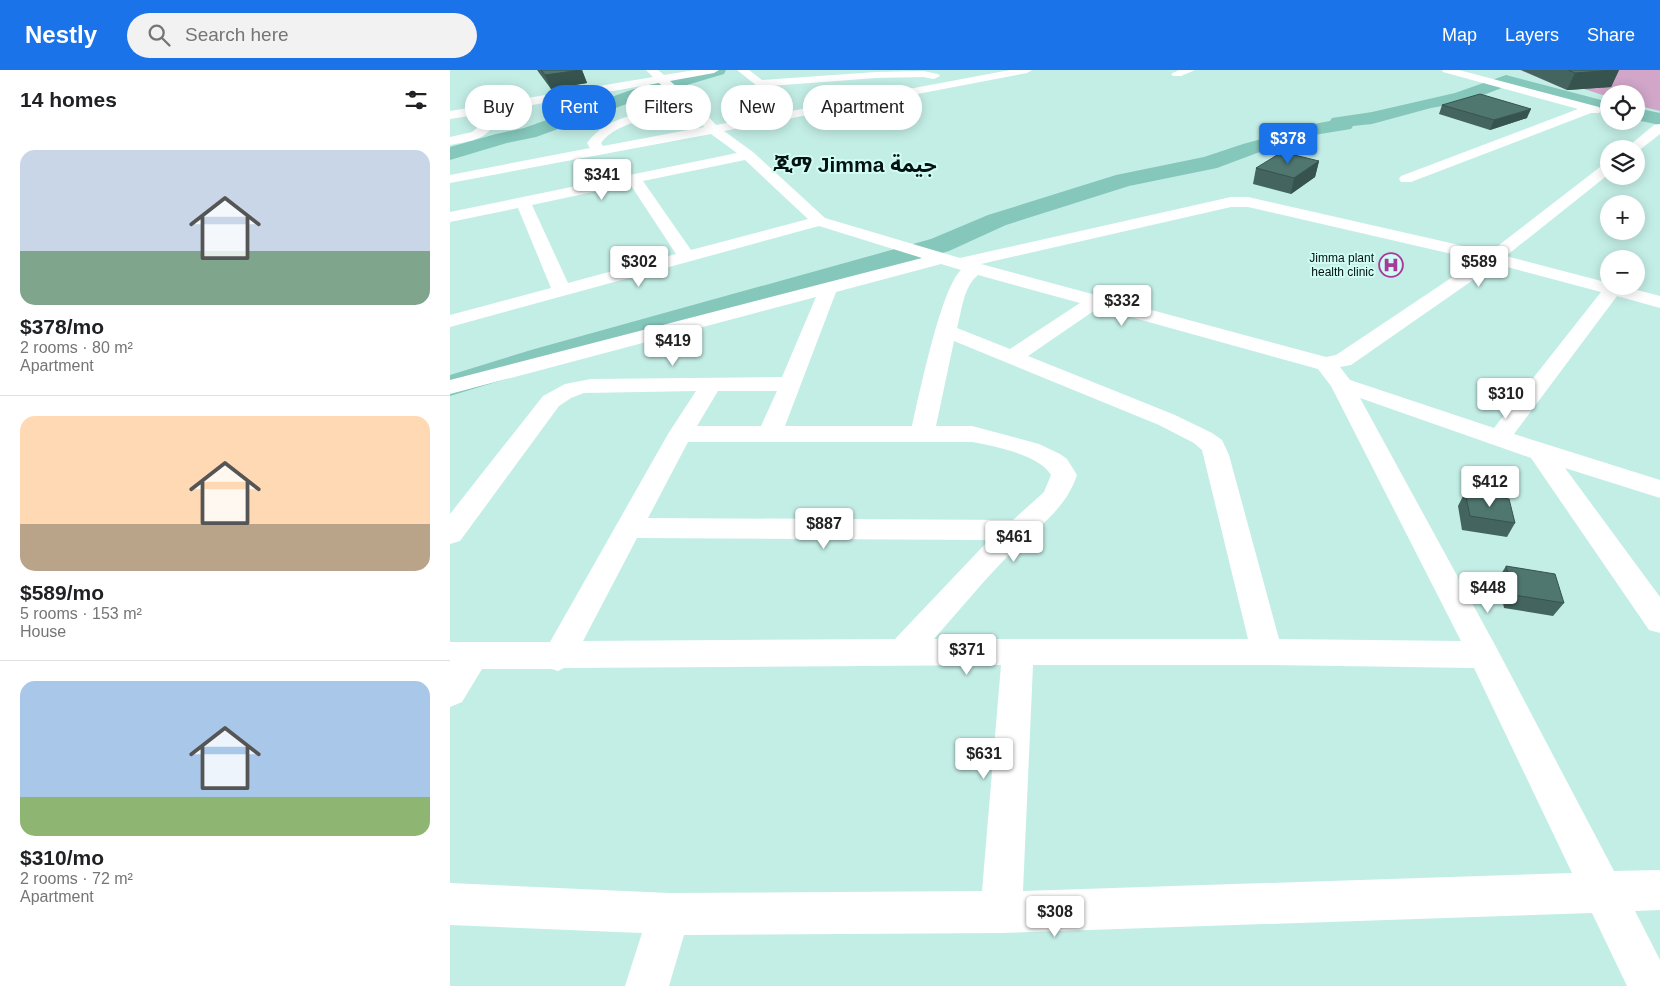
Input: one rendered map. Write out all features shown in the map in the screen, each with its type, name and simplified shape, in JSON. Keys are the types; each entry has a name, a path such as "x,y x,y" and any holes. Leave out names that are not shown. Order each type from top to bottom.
{"street":[{"path":"651,70 666,84"},
{"path":"532,103 666,84 714,70"},
{"path":"742,70 761,83 797,114"},
{"path":"450,179 1027,70"},
{"path":"1177,74 1190,70"},
{"path":"1446,70 1600,112"},
{"path":"761,83 902,74 932,76 951,83"},
{"path":"1406,179 1590,109"},
{"path":"450,115 465,112"},
{"path":"599,151 594,144 596,139 602,133 626,122"},
{"path":"1645,123 1660,128"},
{"path":"711,127 748,155 819,221 1334,375 1404,404 1499,438 1660,489"},
{"path":"1644,140 1660,128"},
{"path":"450,141 476,136 483,130"},
{"path":"450,217 748,155"},
{"path":"1334,375 1343,360 1492,258 1600,174"},
{"path":"634,179 687,258"},
{"path":"523,202 562,292"},
{"path":"450,387 942,259 1239,202 1248,202 1312,216 1492,258 1600,287"},
{"path":"450,322 819,221"},
{"path":"922,434 946,331 958,288 965,276 942,259"},
{"path":"770,434 828,289"},
{"path":"1499,438 1608,295"},
{"path":"1632,295 1660,302"},
{"path":"1012,358 1094,302"},
{"path":"946,331 1167,420 1204,438 1213,446 1217,455 1267,652"},
{"path":"564,391 567,356"},
{"path":"1334,375 1484,656 1650,986"},
{"path":"450,534 551,401 564,391 577,386 598,385 790,384"},
{"path":"558,657 680,434 711,385"},
{"path":"680,434 972,434 1002,441 1038,453 1057,463 1064,475 1061,487 1046,506 995,550 903,652"},
{"path":"1540,452 1660,621"},
{"path":"630,528 1019,530"},
{"path":"450,692 462,656 558,657 903,652 1267,652 1484,656"},
{"path":"1001,912 1018,652"},
{"path":"450,904 669,914 1001,912 1660,890"},
{"path":"647,986 669,914"}],"shaded area":[{"path":"1520,70 1660,70 1660,111 1645,107 1645,85 1600,85 1600,94 1584,89 1567,90"}],"building":[{"path":"541,70 581,70 545,75"},
{"path":"1568,70 1614,70 1575,73"},
{"path":"1480,94 1531,109 1494,120 1442,105"},
{"path":"1282,152 1319,161 1294,178 1256,168"},
{"path":"1465,492 1509,499 1515,523 1470,516"},
{"path":"1506,566 1555,574 1564,603 1514,595"}],"waterway":[{"path":"450,154 503,138 529,133 637,94 718,70"},
{"path":"450,386 543,357 940,245 997,220 1124,180 1209,163 1250,148 1291,138 1309,130 1344,125 1339,122 1372,118 1430,103 1459,98 1506,80 1600,106"},
{"path":"1645,116 1660,119"}],"place":[{"name":"Jimma plant health clinic","path":"1391,265"}],"district":[{"name":"ጂማ Jimma جيمة","path":"855,164"}]}
